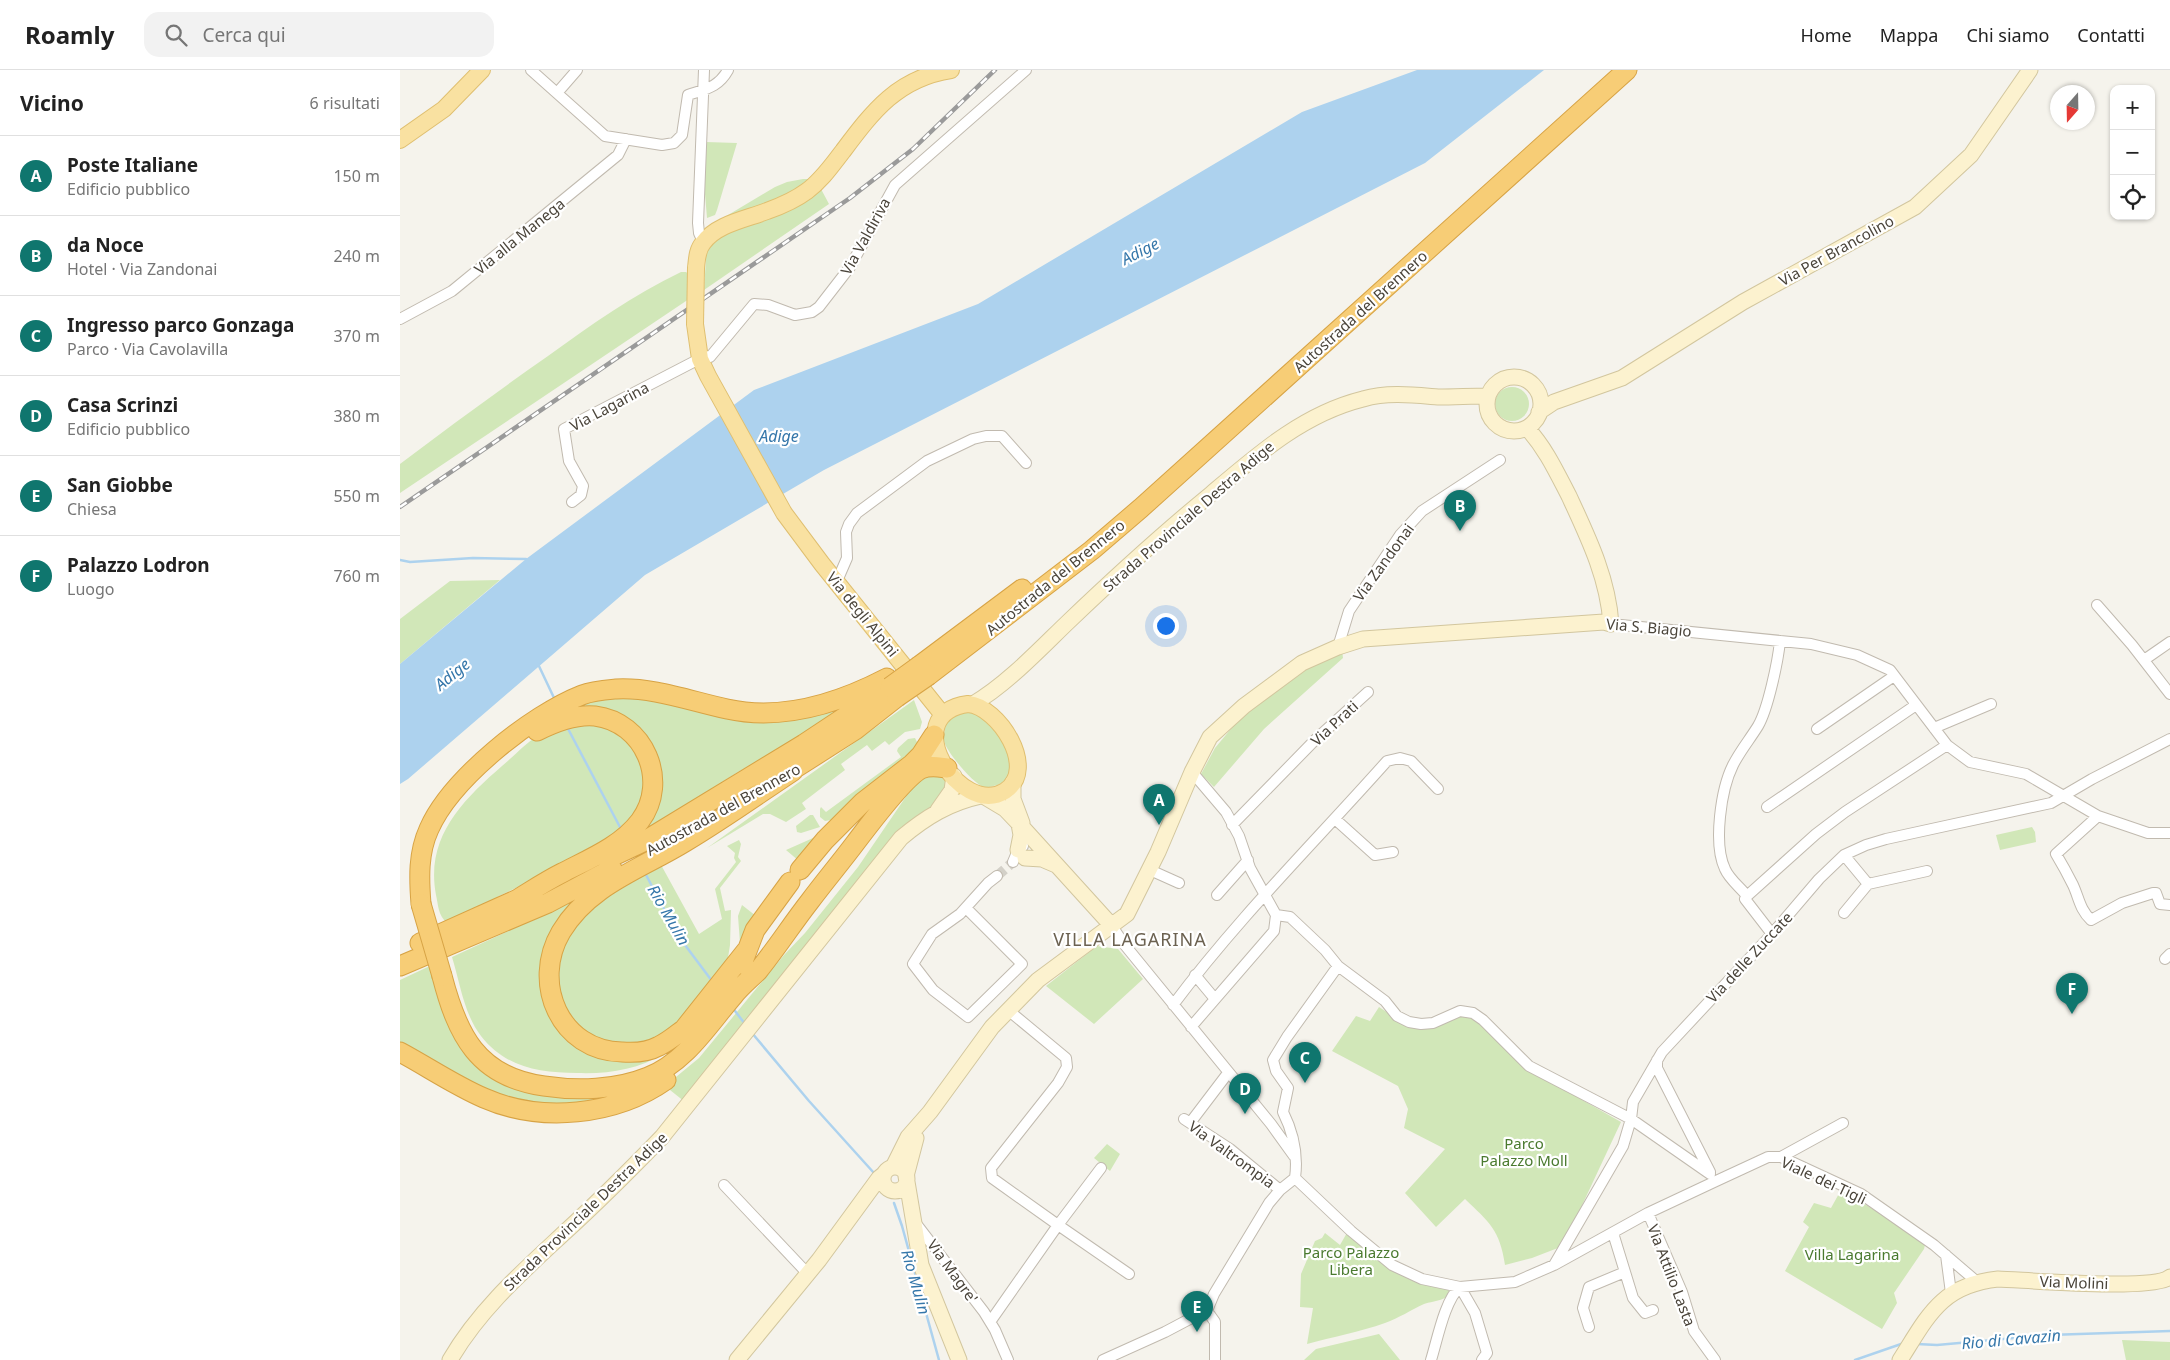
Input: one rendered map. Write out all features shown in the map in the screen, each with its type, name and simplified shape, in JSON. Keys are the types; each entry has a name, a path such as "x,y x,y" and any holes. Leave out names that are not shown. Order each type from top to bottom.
{"highway":[{"name":"Autostrada del Brennero","path":"921,667 999,605 1037,579 1132,500 1609,70"},
{"name":"Autostrada del Brennero","path":"400,966 548,903 804,744 921,667 1092,550 1627,70"},
{"name":"Autostrada del Brennero","path":"644,845 793,771 855,730 891,687"},
{"path":"717,1010 692,1046 679,1058 648,1077 615,1086 552,1087 518,1080 494,1068 478,1056 465,1040 457,1024 447,975 419,873 421,854 428,830 441,806 489,757 509,740 568,710 584,694 616,689 642,690 729,710 771,713 802,709 835,701 866,689 891,687"},
{"path":"568,710 608,719 624,727 642,745 652,768 653,788 644,814 644,845"},
{"path":"400,1052 461,1087 493,1102 526,1110 545,1112 587,1111 630,1099 664,1082 695,1057 717,1010 738,973 755,930 795,876 825,840 863,802 921,755 934,735"},
{"path":"622,858 605,886 590,898 571,918 555,945 549,966 548,980 551,996 560,1016 569,1029 592,1045 616,1052 631,1053 658,1047 717,1010 741,1001 757,971 868,825 908,779 920,770 928,767 951,772"},
{"name":"Autostrada del Brennero","path":"400,952 516,900 622,858"}],"main road":[{"path":"400,140 444,109 482,70"},
{"path":"703,242 725,227 780,206 809,189 832,166 879,105 893,94 922,77 951,70"},
{"name":"Via Per Brancolino","path":"1602,385 1622,378 1743,302 1915,207 1971,155 2030,70"},
{"name":"Via degli Alpini","path":"703,242 697,256 695,324 700,358 715,391 784,513 943,715"},
{"path":"1540,412 1540,397 1530,382 1514,377 1497,382 1488,404 1491,419 1503,429 1511,431 1527,428 1540,412 1554,402 1602,385"},
{"path":"1540,397 1548,397 1602,385"},
{"name":"Strada Provinciale Destra Adige","path":"973,704 1016,672 1089,602 1190,511 1269,445 1290,431 1335,407 1365,398 1392,394 1441,397 1488,404"},
{"path":"1527,428 1543,445 1594,548 1610,607 1611,624"},
{"name":"Via S. Biagio","path":"930,1112 992,1027 1008,1010 1038,980 1127,914 1154,868 1192,772 1210,737 1244,706 1302,663 1338,647 1363,639 1604,622 1611,624"},
{"name":"Strada Provinciale Destra Adige","path":"994,719 996,698 1016,672"},
{"path":"938,810 960,801 983,796 998,794 1007,790 1018,770 1016,751 994,719 973,704 958,705 943,715 934,728 938,754 965,789 983,796 1004,809 1022,826 1112,926"},
{"path":"938,810 952,790 951,772"},
{"path":"1013,782 1013,799 1022,826 1018,858 1042,859 1057,865"},
{"name":"Strada Provinciale Destra Adige","path":"450,1360 470,1330 507,1288 620,1182 662,1137 741,1040 890,850 920,822 938,810"},
{"path":"914,1220 906,1203 884,1185 888,1171 908,1137 930,1112"},
{"path":"839,1233 872,1195 904,1187 914,1143 930,1112"},
{"path":"737,1360 808,1274 879,1178 888,1171 901,1169 906,1176 920,1265 959,1360"},
{"name":"Via Molini","path":"1976,1281 1998,1279 2140,1284 2165,1281 2170,1277"},
{"path":"1907,1349 1938,1304 1951,1293 1976,1281"}],"street":[{"path":"531,70 605,136 662,145 674,144 682,135 688,95 703,89 710,89 719,84 728,70"},
{"path":"557,93 577,70"},
{"path":"703,242 699,233 698,223 704,70"},
{"name":"Via Valdiriva","path":"700,358 710,357 754,304 768,305 795,315 812,312 819,307 850,267 895,184 1026,70"},
{"name":"Via alla Manega","path":"400,319 452,291 618,154 626,139"},
{"name":"Via Lagarina","path":"572,502 581,495 583,486 569,461 564,428 700,358"},
{"path":"836,581 847,558 846,532 853,516 918,466 973,439 986,436 1002,436 1026,463"},
{"name":"Via Zandonai","path":"1338,647 1349,611 1400,535 1422,511 1500,460"},
{"path":"2097,605 2170,694"},
{"name":"Via S. Biagio","path":"1611,624 1811,644 1857,655 1890,670 1947,745 1970,762 2026,774 2098,816 2148,833 2170,833"},
{"path":"1747,896 1725,870 1719,838 1721,810 1725,786 1733,766 1759,725 1770,689 1780,641"},
{"path":"2144,660 2170,642"},
{"path":"1817,729 1894,676"},
{"name":"Via Prati","path":"1232,825 1300,755 1368,692"},
{"path":"1934,728 1991,704"},
{"path":"1768,807 1916,705"},
{"name":"Via delle Zuccate","path":"1554,1265 1623,1146 1631,1119 1633,1102 1662,1052 1772,934 1819,879 1844,855 1866,845 1886,839 2051,803 2062,795 2170,740"},
{"path":"1772,934 1745,899 1747,896 1816,834 1844,812 1947,745"},
{"path":"1173,1005 1263,894 1335,819 1387,761 1400,758 1411,762 1438,789"},
{"path":"1191,1027 1274,931 1276,915 1263,894 1239,836 1226,812 1192,772"},
{"path":"2098,816 2056,854 2074,887 2080,906 2086,916 2091,920 2122,903 2153,893 2156,893 2160,904 2170,905"},
{"path":"1335,819 1375,855 1393,852"},
{"path":"1018,858 1026,845 1037,844"},
{"path":"1844,855 1868,884"},
{"path":"1217,895 1248,860"},
{"path":"1154,868 1179,883"},
{"path":"1844,913 1868,884 1927,870"},
{"path":"966,908 1022,964 968,1017 932,990 913,964 932,934 966,908 988,883 998,876"},
{"path":"1276,915 1290,917 1325,950 1338,966 1385,1001 1397,1016 1409,1022 1421,1024 1433,1023 1460,1011 1473,1013 1483,1020 1529,1066 1631,1119 1712,1178"},
{"path":"1112,926 1294,1156"},
{"path":"1206,1313 1214,1294 1259,1221 1280,1190 1295,1178 1291,1132 1282,1112 1288,1088 1276,1071 1273,1060 1310,1003 1338,966"},
{"path":"1196,975 1216,999"},
{"path":"1008,1010 1066,1058 1067,1067 1054,1087 991,1168 992,1178 1129,1274"},
{"path":"1657,1060 1657,1068 1712,1178"},
{"name":"Via Valtrompia","path":"1228,1073 1187,1121 1230,1149 1280,1190"},
{"path":"1781,1157 1844,1123"},
{"name":"Viale dei Tigli","path":"1295,1178 1351,1231 1392,1265 1422,1279 1460,1287 1514,1282 1554,1265 1712,1178 1768,1157 1781,1157 1860,1194 1934,1245 1976,1281"},
{"path":"990,1322 1058,1225 1101,1168"},
{"path":"724,1185 808,1274"},
{"name":"Via Attilio Lasta","path":"1648,1213 1682,1292 1694,1331 1715,1360"},
{"name":"Via Magre'","path":"914,1220 990,1322 1008,1360"},
{"path":"1613,1232 1633,1298 1645,1313 1653,1310"},
{"path":"1946,1255 1951,1293"},
{"path":"1590,1326 1583,1308 1589,1288 1625,1272"},
{"path":"1431,1360 1449,1304 1455,1291 1460,1287 1485,1330 1487,1353 1482,1360"},
{"path":"1103,1360 1201,1313 1206,1313 1214,1319 1216,1329 1215,1360"}],"green space":[{"path":"706,142 737,143 715,215 707,218 704,182"},
{"path":"809,179 774,202 708,227 775,187 787,182"},
{"path":"821,189 829,204 704,290 706,259 704,256 712,242 727,233 773,217"},
{"path":"681,272 686,272 691,276 689,299 400,493 400,464 596,322 646,290"},
{"path":"1512,387 1524,392 1529,404 1524,416 1512,421 1500,416 1495,404 1500,392"},
{"path":"500,580 400,664 400,619 450,581"},
{"path":"1342,650 1343,658 1264,729 1214,787 1201,774 1215,748 1235,724 1267,696 1313,662"},
{"path":"619,697 652,700 694,710 858,700 807,734 738,772 669,816 636,834 654,809 634,728 556,715 587,703"},
{"path":"914,700 922,722 920,729 905,732 889,745 885,741 872,751 867,745 841,764 845,770 802,803 806,809 786,822 770,814 763,814 707,848"},
{"path":"965,711 983,718 1000,736 1013,761 1009,779 994,786 984,787 979,785 961,767 946,746 944,738 948,718"},
{"path":"596,721 632,739 649,780 632,823 584,855 499,896 449,925 440,912 434,874 436,855 442,838 461,806 488,779 537,736 557,729"},
{"path":"915,738 919,746 853,804 831,820 825,821 820,817 821,807 826,812 901,757 897,751 898,748 908,739"},
{"path":"938,772 946,779 947,792 685,1102 665,1086 699,1058 784,955 805,933 858,867 920,776"},
{"path":"810,815 813,815 820,827 801,833 797,832 796,826"},
{"path":"2032,827 2035,832 2036,842 2000,850 1996,835"},
{"path":"813,838 815,839 799,861 786,850"},
{"path":"739,840 741,844 738,857 741,861 720,888 725,911 731,910 730,945 727,964 669,1035 628,1048 584,1034 559,1003 558,952 591,905 660,863 699,934 722,919 715,889 736,862 734,858 735,853 727,846"},
{"path":"588,894 550,944 567,1032 665,1053 633,1067 612,1072 563,1073 524,1066 501,1055 490,1046 475,1027 466,1008 452,957"},
{"path":"742,905 756,916 740,943 738,916"},
{"path":"1097,946 1118,949 1143,979 1094,1024 1046,986"},
{"path":"432,965 485,1068 621,1090 604,1104 518,1105 400,1048 400,980"},
{"name":"Parco Palazzo Moll","path":"1379,1007 1402,1022 1460,1016 1476,1019 1577,1097 1621,1122 1563,1246 1532,1258 1505,1265 1500,1243 1492,1228 1465,1199 1436,1227 1405,1193 1445,1149 1404,1128 1408,1109 1398,1086 1332,1051 1356,1016 1370,1021"},
{"path":"1107,1144 1120,1154 1110,1171 1094,1158"},
{"name":"Villa Lagarina","path":"1841,1190 1926,1241 1924,1249 1894,1293 1897,1303 1882,1329 1785,1271 1809,1227 1803,1222 1814,1203 1831,1208"},
{"name":"Parco Palazzo Libera","path":"1348,1231 1373,1254 1447,1288 1450,1292 1443,1299 1424,1304 1385,1323 1307,1344 1313,1308 1300,1307 1301,1274 1315,1241 1322,1238 1325,1233 1340,1245"},
{"path":"1379,1334 1400,1360 1304,1360 1316,1349"},
{"path":"2122,1340 2170,1342 2170,1360 2126,1360"}],"water":[{"name":"Adige","path":"1417,70 1544,70 1425,163 824,470 645,575 400,784 400,664 526,559 754,390 978,304 1302,112"}],"waterway":[{"path":"400,560 410,562 473,558 526,559"},
{"name":"Rio Mulin","path":"538,664 555,700"},
{"name":"Rio Mulin","path":"566,725 621,829"},
{"name":"Rio Mulin","path":"645,873 679,937 712,981"},
{"name":"Rio Mulin","path":"732,1007 745,1024"},
{"name":"Rio Mulin","path":"752,1033 809,1101 874,1173"},
{"name":"Rio Mulin","path":"894,1203 939,1360"},
{"name":"Rio di Cavazin","path":"1917,1344 1937,1345 2049,1335 2170,1331"},
{"name":"Rio di Cavazin","path":"1855,1360 1904,1343"}],"tunnel":[{"path":"997,876 1013,862"}],"railway":[{"path":"400,507 850,198 913,149 995,70"}],"place":[{"name":"da Noce","path":"1460,531"},
{"name":"Poste Italiane","path":"1159,825"},
{"name":"Palazzo Lodron","path":"2072,1014"},
{"name":"Ingresso parco Gonzaga","path":"1305,1083"},
{"name":"Casa Scrinzi","path":"1245,1114"},
{"name":"San Giobbe","path":"1197,1332"}],"district":[{"name":"VILLA LAGARINA","path":"1130,939"}]}
